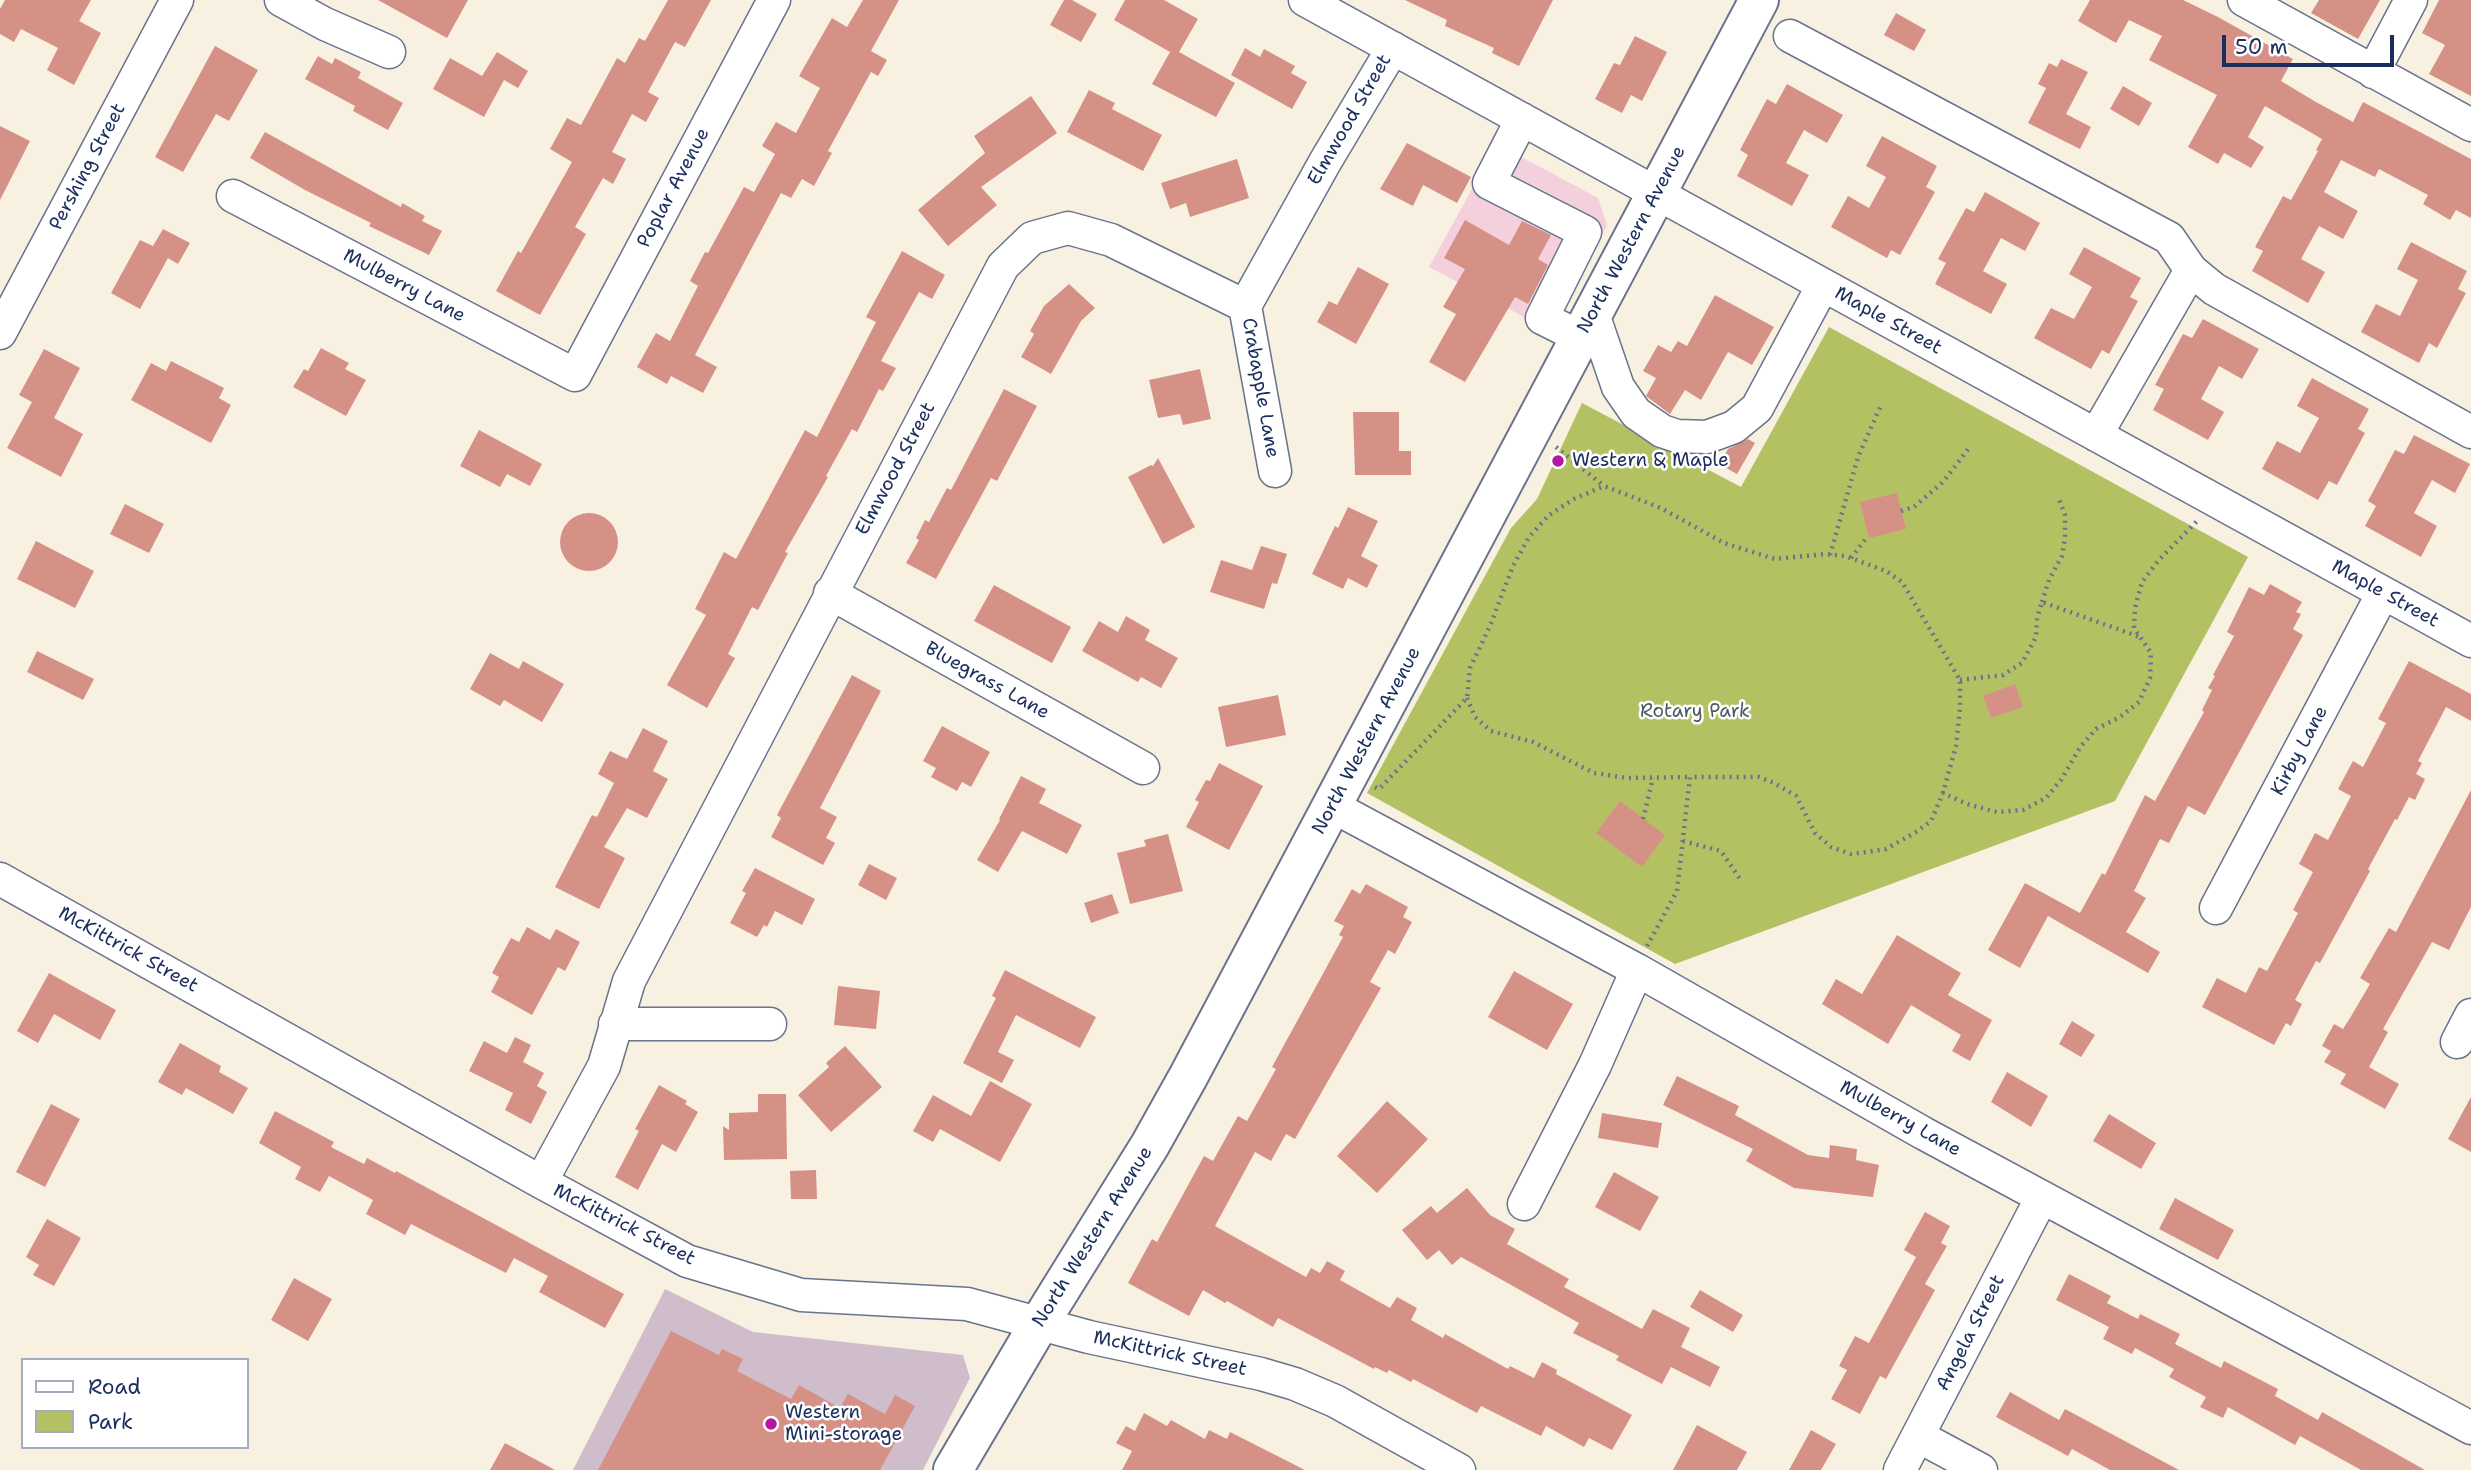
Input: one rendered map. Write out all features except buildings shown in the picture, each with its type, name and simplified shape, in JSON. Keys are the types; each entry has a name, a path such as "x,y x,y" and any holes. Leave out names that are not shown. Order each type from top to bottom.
{"main road":[{"name":"North Western Avenue","path":"953,1470 1156,1134 1759,0"}],"street":[{"name":"Pershing Street","path":"0,333 177,0"},
{"path":"281,0 325,24 389,52"},
{"name":"Poplar Avenue","path":"575,375 774,0"},
{"name":"Maple Street","path":"1305,0 2471,641"},
{"path":"2244,0 2471,125"},
{"path":"2373,72 2411,0"},
{"path":"1790,36 2169,238 2191,270 2214,289 2471,432"},
{"name":"Elmwood Street","path":"541,1182 604,1066 629,981 1003,266 1032,238 1068,228 1111,240 1245,306 1393,47"},
{"path":"1522,119 1489,183 1585,232 1542,318 1587,326 1618,387 1636,413 1662,431 1677,436 1707,437 1734,427 1757,408 1823,285"},
{"name":"Mulberry Lane","path":"233,196 575,375"},
{"path":"2096,435 2191,270"},
{"name":"Crabapple Lane","path":"1245,306 1275,471"},
{"name":"Bluegrass Lane","path":"830,593 1143,768"},
{"name":"Kirby Lane","path":"2216,908 2383,593"},
{"name":"Mulberry Lane","path":"1332,806 1637,970 1923,1133 2471,1428"},
{"name":"McKittrick Street","path":"0,879 687,1261 802,1295 967,1304 1039,1324 1296,1384 1335,1401 1459,1470"},
{"path":"1524,1204 1595,1065 1637,970"},
{"path":"615,1024 770,1024"},
{"name":"Angela Street","path":"1900,1470 2042,1197"},
{"path":"1918,1436 1981,1470"}],"path":[{"path":"1830,555 1858,457 1882,403"},
{"path":"1531,431 1567,454 1604,486 1661,508 1724,543 1775,559 1830,555 1851,558 1886,571 1902,582 1960,680 1956,746 1943,793 1931,821 1886,849 1850,855 1831,847 1815,833 1796,796 1774,783 1759,778 1627,778 1594,773 1533,742 1491,731 1475,717 1467,698 1470,668 1490,626 1513,566 1529,537 1549,515 1574,499 1604,486"},
{"path":"1902,511 1914,507 1943,482 1969,448"},
{"path":"1960,680 2003,675 2022,663 2036,637 2037,618 2049,580 2062,556 2066,538 2065,515 2058,496"},
{"path":"1943,793 1967,804 1997,812 2023,810 2046,798 2067,771 2081,746 2096,729 2120,717 2139,702 2150,678 2151,653 2134,628 2142,582 2215,500"},
{"path":"1851,558 1868,536"},
{"path":"2042,602 2140,637"},
{"path":"1371,785 1379,789 1467,698"},
{"path":"1637,970 1677,891 1690,776"},
{"path":"1643,819 1653,778"},
{"path":"1683,841 1721,851 1740,879"}],"shaded area":[{"path":"1497,144 1598,198 1607,225 1553,332 1429,267"},
{"name":"Western Mini-storage","path":"665,1289 753,1332 963,1355 970,1378 923,1470 573,1470"}],"green space":[{"name":"Rotary Park","path":"1829,327 2248,557 2115,801 1675,964 1367,793 1511,528 1537,499 1582,403 1741,487"}],"place":[{"name":"Western & Maple","path":"1558,461"},
{"name":"Western Mini-storage","path":"771,1424"}]}
